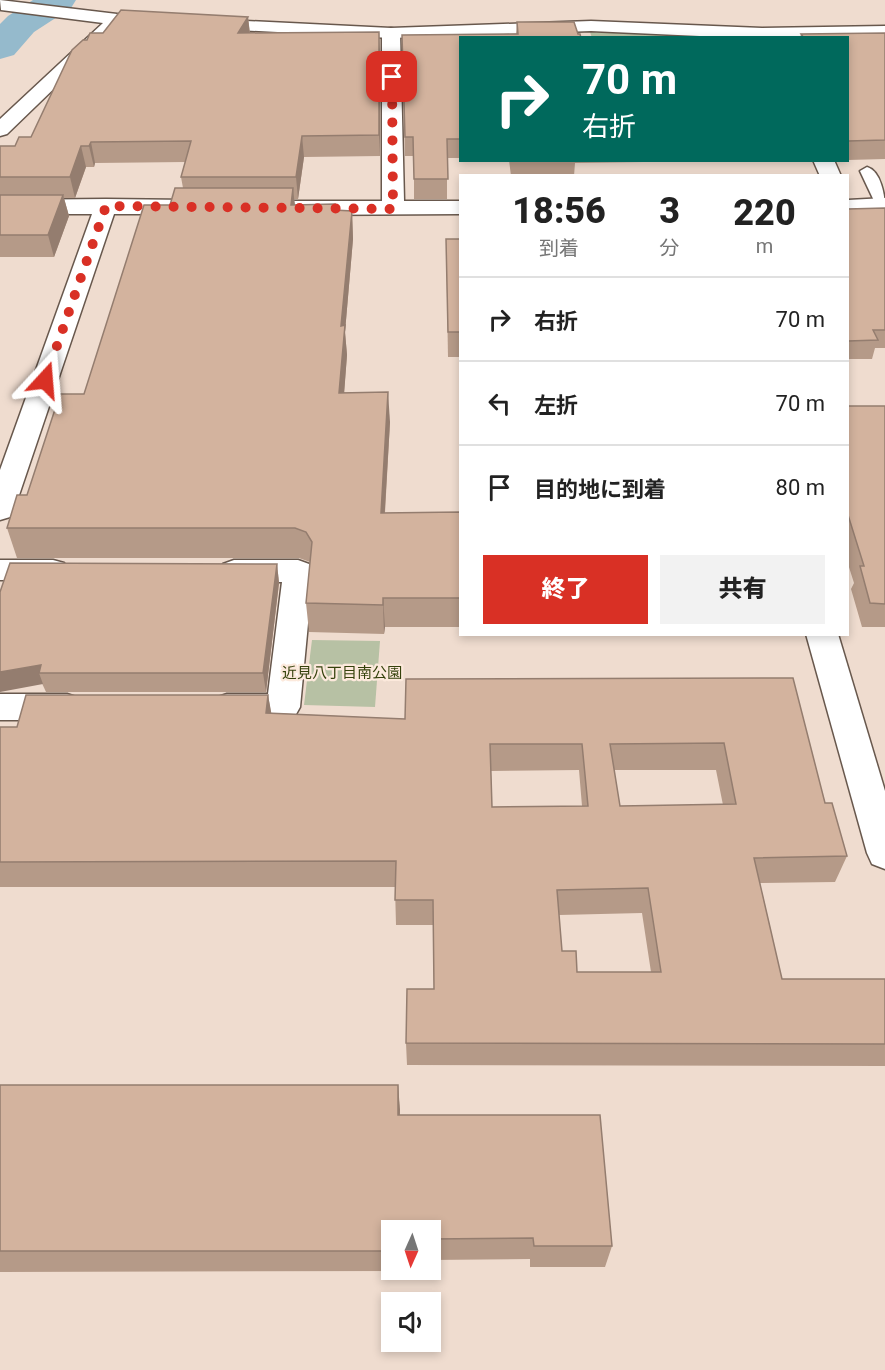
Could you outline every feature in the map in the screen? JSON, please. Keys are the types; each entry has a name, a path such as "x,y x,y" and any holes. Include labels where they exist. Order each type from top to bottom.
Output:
{"street":[{"path":"0,130 123,20 5,4"},
{"path":"188,23 391,33 591,26 763,35 885,31"},
{"path":"391,33 393,209"},
{"path":"0,510 106,206"},
{"path":"849,206 884,206"},
{"path":"0,207 214,207"},
{"path":"273,208 459,208"},
{"path":"0,570 84,571"},
{"path":"200,707 283,707 298,571 203,571"},
{"path":"823,636 885,853"},
{"path":"0,707 94,707"}],"lane":[{"path":"867,171 884,206"}],"green space":[{"path":"590,32 689,36 591,36"},
{"name":"近見八丁目南公園","path":"312,640 380,641 375,707 304,705"}],"building":[{"path":"121,10 248,17 238,33 379,32 379,135 302,136 296,177 181,177 191,141 91,142 89,146 81,146 70,177 0,177 0,146 15,146 19,137 31,137 72,50 83,40 87,40 90,33 103,33"},
{"path":"517,22 574,22 580,36 459,36 459,139 447,139 448,179 414,179 413,137 405,137 402,35 518,34"},
{"path":"885,33 885,140 849,141 849,36 802,36 801,34"},
{"path":"175,188 293,188 291,205 335,204 334,210 352,211 341,326 345,325 339,393 388,392 381,513 459,512 459,598 383,598 383,605 306,603 312,542 306,532 295,528 7,528 17,495 27,495 60,394 84,394 144,205 170,205"},
{"path":"0,195 63,195 48,235 0,235"},
{"path":"885,208 885,330 873,330 878,340 849,341 849,209"},
{"path":"446,239 459,239 459,332 448,332"},
{"path":"849,406 885,406 885,604 870,603 860,566 864,566 849,518"},
{"path":"10,563 277,564 263,673 39,673 41,665 0,672 0,592"},
{"path":"793,678 825,803 832,803 847,856 754,858 782,979 885,979 885,1044 406,1043 407,989 434,989 433,900 395,900 396,861 0,862 0,727 17,727 26,695 268,695 266,713 405,719 406,679","holes":["724,743 736,804 620,806 610,744","490,744 582,744 588,806 492,807","648,888 661,972 577,972 576,951 562,951 557,890"]},
{"path":"0,1085 398,1085 398,1115 600,1115 612,1246 534,1246 533,1238 441,1239 441,1220 381,1220 381,1251 0,1251"}],"waterway":[{"path":"0,47 21,24 58,0"}],"route":[{"path":"45,380 106,206 393,209 392,77"}]}
